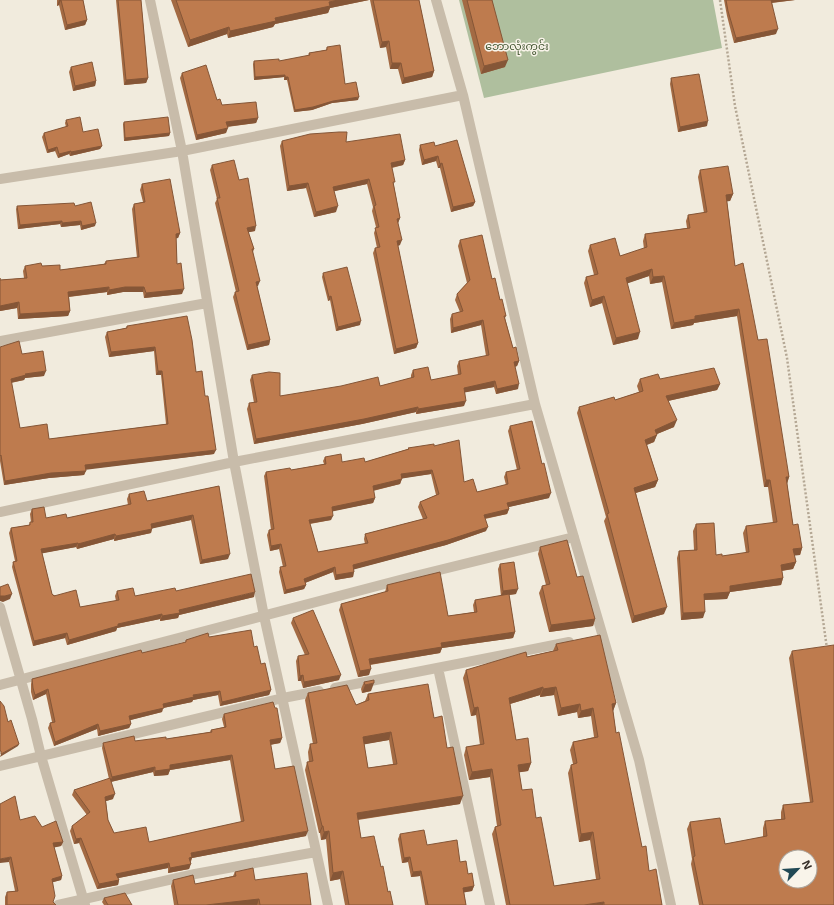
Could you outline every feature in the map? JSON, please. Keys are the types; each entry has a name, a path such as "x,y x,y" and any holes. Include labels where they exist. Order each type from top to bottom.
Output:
{"street":[{"path":"150,0 182,151 234,462 264,616 328,905"},
{"path":"436,0 464,95 535,404 574,537 599,636 639,760 671,905"},
{"path":"0,179 182,151 464,95"},
{"path":"0,341 207,302"},
{"path":"0,512 234,462 535,404"},
{"path":"0,685 415,576 574,537"},
{"path":"0,607 41,756 84,902"},
{"path":"0,766 282,698 579,640"},
{"path":"438,668 490,905"},
{"path":"58,905 84,902 195,874 316,852"}],"path":[{"path":"720,0 735,106 787,358 828,657"}],"green space":[{"name":"ဘောလုံးကွင်း","path":"459,0 713,0 722,48 484,98"}],"building":[{"path":"61,0 83,0 87,20 67,25"},
{"path":"118,0 141,0 148,78 126,80"},
{"path":"176,0 338,0 329,2 330,6 275,18 276,21 230,31 229,27 190,40"},
{"path":"373,0 419,0 434,71 404,78 401,63 392,63 389,41 382,42"},
{"path":"467,0 492,0 508,60 484,66"},
{"path":"726,0 771,0 778,29 736,38"},
{"path":"340,45 345,84 356,82 359,97 333,101 313,107 295,110 288,77 285,77 285,75 255,77 254,61 279,59 279,61 310,55 309,53 327,50 327,47"},
{"path":"92,62 96,81 75,86 71,67"},
{"path":"206,65 217,100 220,99 222,105 256,102 258,118 226,122 228,128 197,135 182,73"},
{"path":"699,74 708,121 680,127 671,78"},
{"path":"80,117 83,132 98,129 102,146 59,154 57,147 48,150 44,133 68,126 66,120"},
{"path":"168,117 170,133 125,138 124,122"},
{"path":"347,132 346,142 400,134 405,160 391,163 400,218 397,219 402,240 397,241 418,343 396,349 375,248 380,247 375,228 379,227 374,206 376,205 369,179 333,187 338,206 316,212 308,183 289,186 282,141 310,134"},
{"path":"457,140 475,202 453,207 442,163 440,164 438,156 424,160 420,145 434,142 435,146"},
{"path":"234,160 239,180 248,178 256,226 247,228 254,249 252,249 260,281 256,282 270,340 248,345 235,292 239,291 217,198 220,198 212,165"},
{"path":"728,166 733,194 726,195 735,266 743,263 758,340 767,339 789,477 786,477 793,525 798,524 802,548 793,549 796,562 781,565 783,578 730,586 730,592 704,594 705,612 683,613 679,551 697,550 696,524 714,523 716,555 722,554 722,556 749,552 746,526 777,522 770,480 766,480 739,309 695,316 695,319 674,323 664,276 653,277 652,269 626,278 640,332 616,338 604,296 592,300 586,277 598,274 590,245 615,238 620,256 647,247 645,234 690,228 688,215 707,212 700,170"},
{"path":"170,179 180,233 176,234 177,264 181,263 184,289 146,293 144,287 125,287 109,290 109,287 68,292 70,311 20,314 19,302 0,306 0,280 27,278 25,266 41,263 42,266 60,265 60,270 106,264 106,261 139,257 134,204 145,202 142,184"},
{"path":"91,202 96,223 82,226 81,221 62,223 62,221 20,225 17,206 74,203 75,206"},
{"path":"482,235 492,279 495,278 500,300 502,299 506,316 504,316 513,348 516,347 519,361 514,362 519,384 497,389 495,381 464,388 466,401 418,409 418,407 364,419 256,439 249,403 257,402 252,375 269,372 280,373 280,396 341,386 378,377 380,386 414,377 413,370 428,367 431,380 461,374 459,361 489,355 483,320 453,328 452,314 463,311 457,294 470,280 460,240"},
{"path":"347,267 361,321 338,327 331,296 329,297 323,273"},
{"path":"187,316 196,372 202,371 205,396 208,396 216,450 85,465 86,471 51,473 5,481 1,455 0,456 0,347 19,341 22,354 43,351 46,371 25,374 26,375 11,379 20,428 47,424 49,439 168,424 162,371 158,371 155,347 111,352 107,332 127,328 127,326"},
{"path":"714,368 720,384 666,396 677,420 655,430 657,435 645,440 658,480 634,488 667,607 634,616 607,514 609,513 579,407 614,397 615,400 643,391 640,379 658,374 660,379"},
{"path":"532,421 542,464 544,463 551,493 507,503 509,509 484,515 488,527 448,540 353,565 354,572 336,575 335,567 304,579 306,585 286,590 280,567 286,566 281,544 271,546 269,530 274,529 266,472 290,468 291,470 326,464 325,457 341,454 342,462 364,458 365,462 409,449 408,448 434,444 434,446 459,440 464,482 473,479 477,492 508,484 506,472 520,469 510,426","holes":["432,470 439,494 420,502 427,518 365,534 368,543 318,552 309,520 333,516 332,507 375,498 373,486 402,479 401,474"]},
{"path":"219,486 230,554 202,560 193,515 151,524 152,529 116,536 115,534 78,544 41,549 52,594 54,596 76,590 80,607 119,600 117,591 133,588 135,596 175,588 176,591 251,574 255,592 179,610 180,613 162,616 162,614 118,624 118,626 69,640 67,633 34,641 13,562 17,561 11,528 30,525 30,522 33,522 32,509 44,507 46,518 66,514 67,518 131,504 129,494 144,491 147,501"},
{"path":"567,540 577,577 583,576 595,619 551,625 542,586 550,584 540,547"},
{"path":"514,562 518,589 503,591 500,564"},
{"path":"440,572 448,616 477,612 475,600 509,594 515,632 441,643 442,647 369,659 371,669 360,671 341,604 388,591 387,585"},
{"path":"8,584 12,594 0,596 0,587"},
{"path":"313,610 341,675 304,682 303,675 300,676 298,656 309,654 293,618"},
{"path":"251,630 254,647 257,646 261,664 265,663 271,690 222,702 220,691 193,695 194,697 163,704 164,708 129,716 131,724 100,731 98,724 55,742 50,723 55,722 48,689 35,695 32,679 141,650 142,653 186,642 186,640 208,633 209,637"},
{"path":"600,635 616,703 612,704 616,733 619,732 642,847 646,846 649,871 656,869 662,905 604,905 604,902 584,905 510,905 495,827 501,825 492,769 472,772 466,747 484,744 478,707 474,708 466,670 526,652 527,657 558,650 556,644","holes":["543,687 543,689 556,687 561,708 580,704 581,711 593,708 598,737 573,742 577,763 571,765 581,834 593,832 600,879 554,886 541,817 536,818 532,789 522,790 518,765 531,763 528,738 516,740 509,698"]},
{"path":"834,645 834,905 703,905 693,857 695,856 690,822 720,818 725,844 767,836 765,821 785,819 783,805 813,802 792,651"},
{"path":"374,680 374,683 365,685 364,682"},
{"path":"428,684 434,718 442,716 447,748 453,747 463,796 357,813 361,838 374,836 381,867 383,866 388,892 390,891 393,905 349,905 343,871 333,873 329,831 324,832 322,826 307,762 313,761 310,744 317,743 308,693 347,685 356,705 369,700 368,694","holes":["391,732 397,764 368,768 363,737"]},
{"path":"0,701 4,706 8,722 11,720 19,744 1,754 0,751"},
{"path":"273,702 275,708 277,708 282,738 270,740 275,769 294,766 308,831 191,853 192,857 189,858 191,864 170,868 169,863 116,874 119,880 99,884 81,838 76,839 72,826 90,812 74,790 110,778 115,794 105,797 108,820 114,833 146,827 149,842 244,821 232,755 170,765 170,769 155,771 155,767 112,777 103,743 134,736 135,741 166,737 166,739 212,732 211,730 226,727 224,714"},
{"path":"15,796 20,820 35,816 42,827 56,821 63,842 53,843 62,876 52,879 55,896 53,902 56,905 7,905 7,892 18,891 11,857 0,859 0,804"},
{"path":"424,830 427,845 457,840 460,862 466,861 468,874 472,873 474,886 463,888 466,905 428,905 421,871 413,872 410,857 404,858 400,834"},
{"path":"253,868 255,880 307,873 311,905 260,905 259,899 206,905 178,905 173,880 193,875 195,884 236,876 235,872"},
{"path":"125,893 132,905 108,905 104,898"}]}
